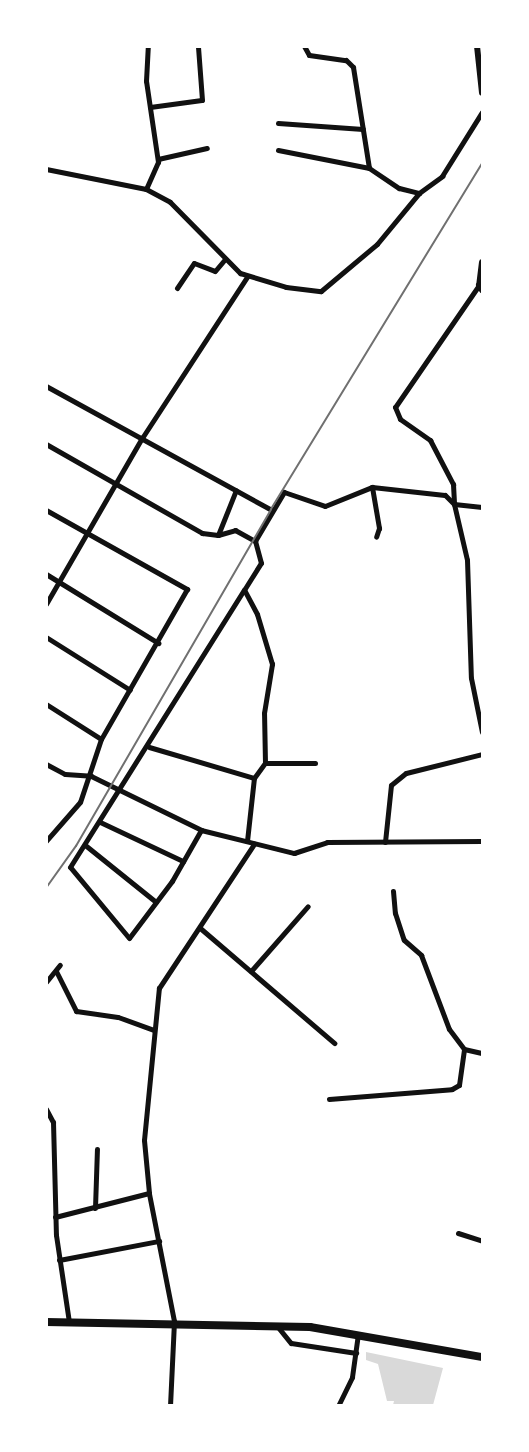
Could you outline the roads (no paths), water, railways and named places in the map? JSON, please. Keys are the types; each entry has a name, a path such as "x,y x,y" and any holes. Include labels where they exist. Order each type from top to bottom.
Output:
{"main road":[{"path":"46,1322 276,1324 358,1334 482,1357"}],"street":[{"path":"146,189 158,159 145,66 148,46"},
{"path":"304,46 309,55 346,60 353,67 369,168"},
{"path":"477,46 483,93"},
{"path":"150,107 202,100 198,48"},
{"path":"46,169 146,189 170,202 225,259 247,277 321,291 377,244 419,193 442,176 483,112"},
{"path":"278,123 363,129"},
{"path":"158,159 207,148"},
{"path":"278,150 369,168 399,188 419,193"},
{"path":"177,288 194,263 215,271 225,259"},
{"path":"483,262 481,288 395,407 396,416 430,440 446,464 453,484 454,504 467,560 471,678 483,732"},
{"path":"46,604 118,484 142,438 247,277"},
{"path":"46,386 273,510"},
{"path":"46,444 202,533 218,535 235,530 255,541"},
{"path":"372,487 379,528 376,537"},
{"path":"201,830 156,902 129,938 70,867 149,747 261,563 255,541 273,510 289,490 325,506 372,487 445,495 454,504 483,507"},
{"path":"218,535 236,490"},
{"path":"46,510 184,583 188,589 101,739 91,776 80,802 46,841"},
{"path":"46,574 158,643"},
{"path":"244,590 257,614 272,664 264,713 265,763 255,778 247,842"},
{"path":"46,637 130,690"},
{"path":"46,704 101,739"},
{"path":"149,747 255,778"},
{"path":"385,842 392,785 406,773 483,754"},
{"path":"265,763 315,763"},
{"path":"46,764 65,774 91,776 201,830 294,853 327,842 483,841"},
{"path":"100,822 183,861"},
{"path":"170,1406 174,1322 149,1193 144,1140 153,1030 159,988 254,844"},
{"path":"85,845 156,902"},
{"path":"393,891 395,913 404,940 421,955 449,1029 464,1049 483,1053"},
{"path":"251,972 308,906"},
{"path":"200,928 334,1043"},
{"path":"46,982 60,965"},
{"path":"56,971 76,1011 117,1017 153,1030"},
{"path":"329,1099 456,1087 464,1049"},
{"path":"46,1109 53,1122 55,1217 69,1322"},
{"path":"95,1208 97,1149"},
{"path":"46,1163 54,1161"},
{"path":"55,1217 149,1193"},
{"path":"458,1233 483,1241"},
{"path":"59,1260 159,1241"},
{"path":"276,1324 291,1343 356,1353"},
{"path":"338,1406 352,1377 358,1334"}],"railway":[{"path":"46,888 76,846 271,509 482,164"}]}
